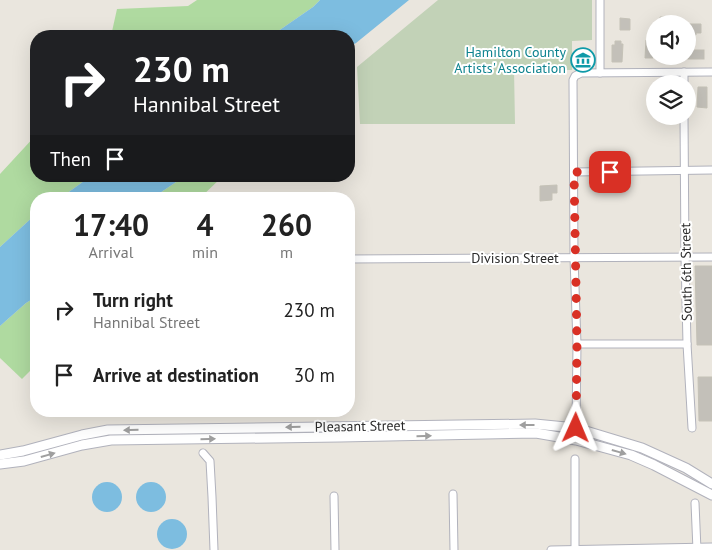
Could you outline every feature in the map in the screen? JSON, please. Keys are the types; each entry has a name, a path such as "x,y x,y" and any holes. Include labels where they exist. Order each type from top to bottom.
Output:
{"street":[{"path":"600,0 600,73"},
{"path":"576,428 577,344 572,84 575,76 600,73 712,72"},
{"name":"South 6th Street","path":"684,125 687,344 692,428"},
{"path":"574,172 712,170"},
{"name":"Division Street","path":"355,259 712,257"},
{"path":"577,344 687,344"},
{"name":"Pleasant Street","path":"0,455 108,430 535,424 576,428 642,448 686,468 712,484"},
{"name":"Pleasant Street","path":"0,464 24,462 82,445 112,440 536,433 576,440 631,455 712,495"},
{"path":"202,453 210,461 214,550"},
{"path":"575,458 575,550"},
{"path":"453,494 454,550"},
{"path":"334,496 335,550"},
{"path":"695,503 697,549"},
{"path":"552,550 697,549 712,547"}],"green space":[{"path":"197,0 320,0 280,30 112,30 117,9 188,6"},
{"path":"438,0 592,0 592,40 572,41 572,70 514,69 515,124 360,124 357,67"},
{"path":"30,142 30,182 83,182 69,192 30,192 30,220 0,247 0,174"},
{"path":"176,182 217,182 206,192 161,192"},
{"path":"30,301 30,371 22,379 0,358 0,326"}],"water":[{"path":"320,0 409,0 355,44 355,30 280,30"},
{"path":"83,182 176,182 161,192 69,192"},
{"path":"30,220 30,301 0,326 0,247"},
{"path":"107,482 118,486 122,497 118,508 107,512 96,508 92,497 96,486"},
{"path":"151,482 162,486 166,497 162,508 151,512 140,508 136,497 140,486"},
{"path":"172,519 183,523 187,534 183,545 172,549 161,545 157,534 161,523"}],"building":[{"path":"620,18 630,19 630,30 620,30"},
{"path":"696,24 701,24 701,33 696,33"},
{"path":"615,41 621,41 621,44 623,44 622,62 612,62 612,45 615,45"},
{"path":"696,50 704,50 704,59 696,59"},
{"name":"Hamilton County Artists' Association","path":"590,51 590,63 575,64 575,52"},
{"path":"698,87 707,87 707,108 697,107"},
{"path":"557,185 557,193 552,193 552,200 540,201 540,186"},
{"path":"695,266 712,266 712,345 697,345"},
{"path":"698,377 712,377 712,421 699,421"}],"place":[{"name":"Hamilton County Artists' Association","path":"583,60"}],"route":[{"path":"576,428 577,344 574,172 610,172"}]}
